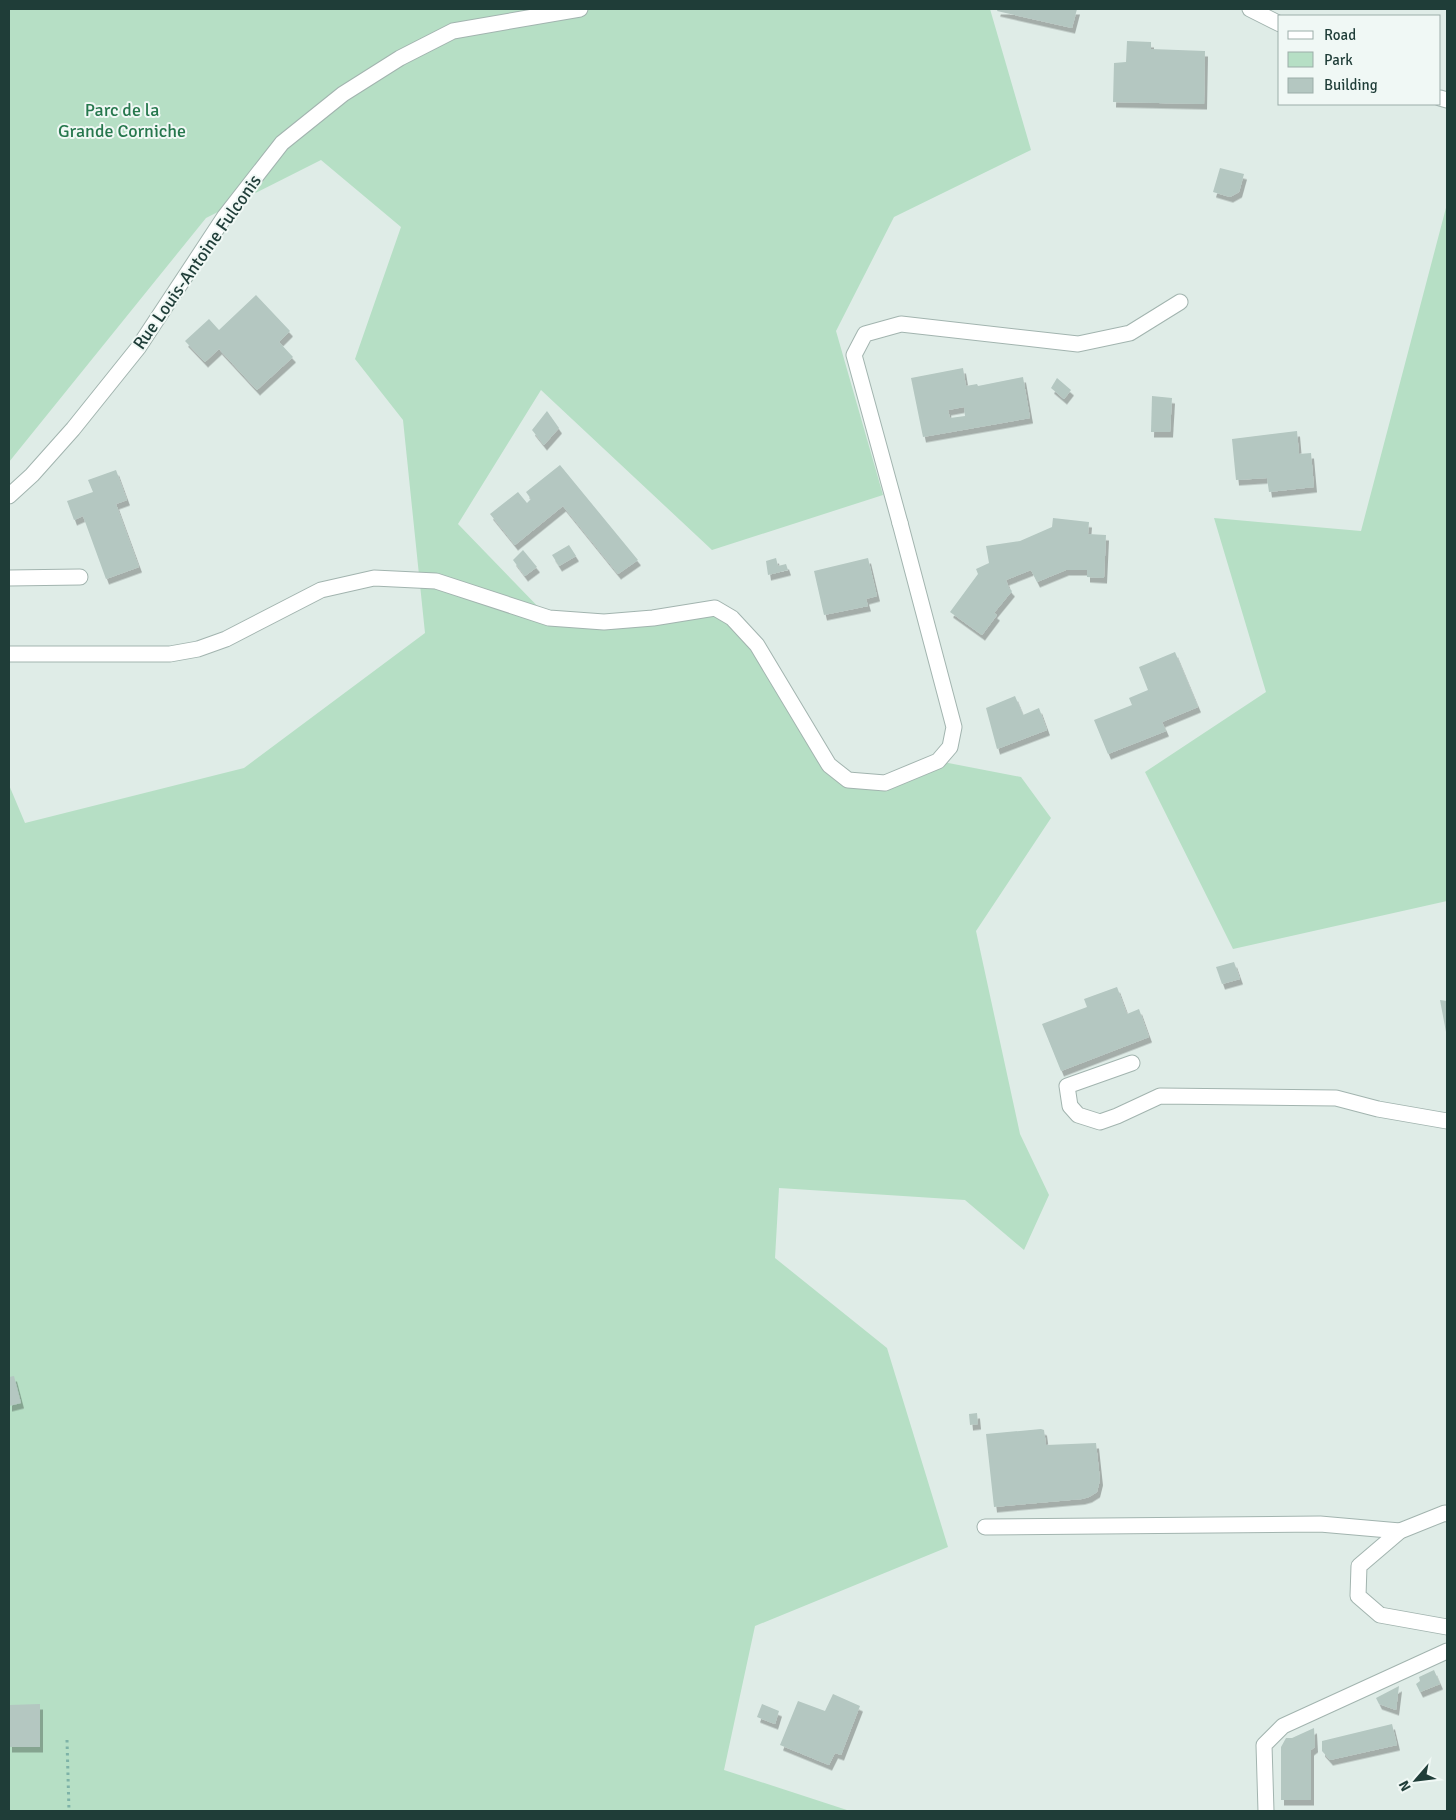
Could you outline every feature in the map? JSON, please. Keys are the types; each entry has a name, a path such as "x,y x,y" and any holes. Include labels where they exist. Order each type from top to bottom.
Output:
{"street":[{"name":"Rue Louis-Antoine Fulconis","path":"9,496 32,475 73,429 138,348 225,216 282,143 342,94 400,58 453,31 580,9"},
{"path":"1250,9 1278,23"},
{"path":"9,654 170,654 198,649 226,639 321,590 374,578 436,581 549,618 604,622 654,618 715,608 732,618 757,645 829,765 848,780 885,783 938,761 950,747 954,727 854,355 865,334 901,324 1078,344 1130,333 1180,302"},
{"path":"9,578 80,577"},
{"path":"1132,1063 1067,1086 1070,1106 1078,1115 1100,1122 1160,1096 1336,1098 1378,1109 1447,1121"},
{"path":"1447,1514 1445,1513 1400,1531 1359,1566 1358,1596 1380,1615 1447,1627"},
{"path":"985,1527 1320,1524 1400,1531"},
{"path":"1266,1811 1264,1745 1283,1726 1447,1651"}],"path":[{"path":"67,1740 69,1811"}],"green space":[{"name":"Parc de la Grande Corniche","path":"9,9 990,9 1031,150 894,217 836,331 883,495 712,550 541,390 458,524 549,618 715,608 732,618 848,780 885,783 938,761 1021,777 1051,818 976,931 1020,1134 1049,1195 1024,1250 965,1200 779,1188 775,1258 887,1348 948,1547 755,1626 724,1770 850,1811 9,1811 9,785 25,823 244,768 425,633 403,420 355,359 401,227 321,160 206,218 9,462"},
{"path":"1447,204 1447,901 1233,949 1145,772 1266,692 1214,518 1361,531"}],"building":[{"path":"998,9 1077,9 1072,28 997,11"},
{"path":"1127,41 1151,42 1151,49 1205,51 1204,104 1113,102 1114,63 1126,62"},
{"path":"1220,168 1244,174 1239,192 1230,197 1213,192"},
{"path":"256,295 290,331 279,342 293,357 257,390 219,349 205,362 185,341 209,319 219,330"},
{"path":"963,368 966,386 977,384 978,386 1023,377 1030,418 923,437 911,378","holes":["964,407 965,416 950,418 948,410"]},
{"path":"1057,378 1071,390 1064,399 1051,388"},
{"path":"1152,396 1172,398 1170,432 1151,432"},
{"path":"547,411 559,428 544,445 532,430"},
{"path":"1297,431 1299,454 1311,453 1314,487 1269,492 1267,478 1236,480 1232,439"},
{"path":"560,465 638,560 618,574 563,506 515,545 490,514 518,492 527,503 531,499 526,492"},
{"path":"116,470 127,500 116,504 139,567 106,579 83,516 74,520 67,501 93,492 88,480"},
{"path":"1053,518 1089,522 1088,534 1106,535 1104,578 1087,577 1087,570 1066,570 1037,582 1031,570 1006,580 1012,591 994,613 997,615 982,635 950,612 978,574 976,569 989,563 986,546 1020,541 1052,527"},
{"path":"569,545 576,556 559,566 552,555"},
{"path":"523,550 537,567 525,576 513,560"},
{"path":"776,558 778,566 786,564 788,570 768,575 766,561"},
{"path":"868,558 877,596 866,599 868,606 824,615 814,571"},
{"path":"1175,652 1198,707 1162,722 1166,731 1108,754 1094,720 1132,705 1129,698 1148,690 1139,667"},
{"path":"1015,696 1023,715 1039,708 1047,730 997,749 986,708"},
{"path":"1234,962 1240,979 1222,984 1216,967"},
{"path":"1117,987 1127,1014 1139,1009 1149,1037 1061,1071 1042,1024 1087,1007 1084,999"},
{"path":"1440,1000 1447,1001 1447,1032 1446,1032"},
{"path":"14,1376 21,1403 9,1406 9,1377"},
{"path":"977,1413 978,1424 970,1425 969,1414"},
{"path":"1044,1430 1046,1445 1096,1443 1100,1480 1097,1492 1082,1499 994,1507 986,1434"},
{"path":"1434,1670 1440,1684 1420,1692 1416,1684 1420,1681 1419,1677"},
{"path":"1399,1686 1396,1710 1379,1704 1376,1698"},
{"path":"833,1694 860,1706 841,1755 835,1753 829,1765 780,1745 798,1701 825,1711"},
{"path":"40,1704 40,1747 9,1747 9,1705"},
{"path":"762,1704 779,1711 775,1724 757,1717"},
{"path":"1392,1724 1397,1745 1330,1760 1322,1751 1322,1741"},
{"path":"1314,1728 1315,1747 1311,1750 1311,1800 1281,1800 1281,1747 1286,1738 1292,1738"}]}
